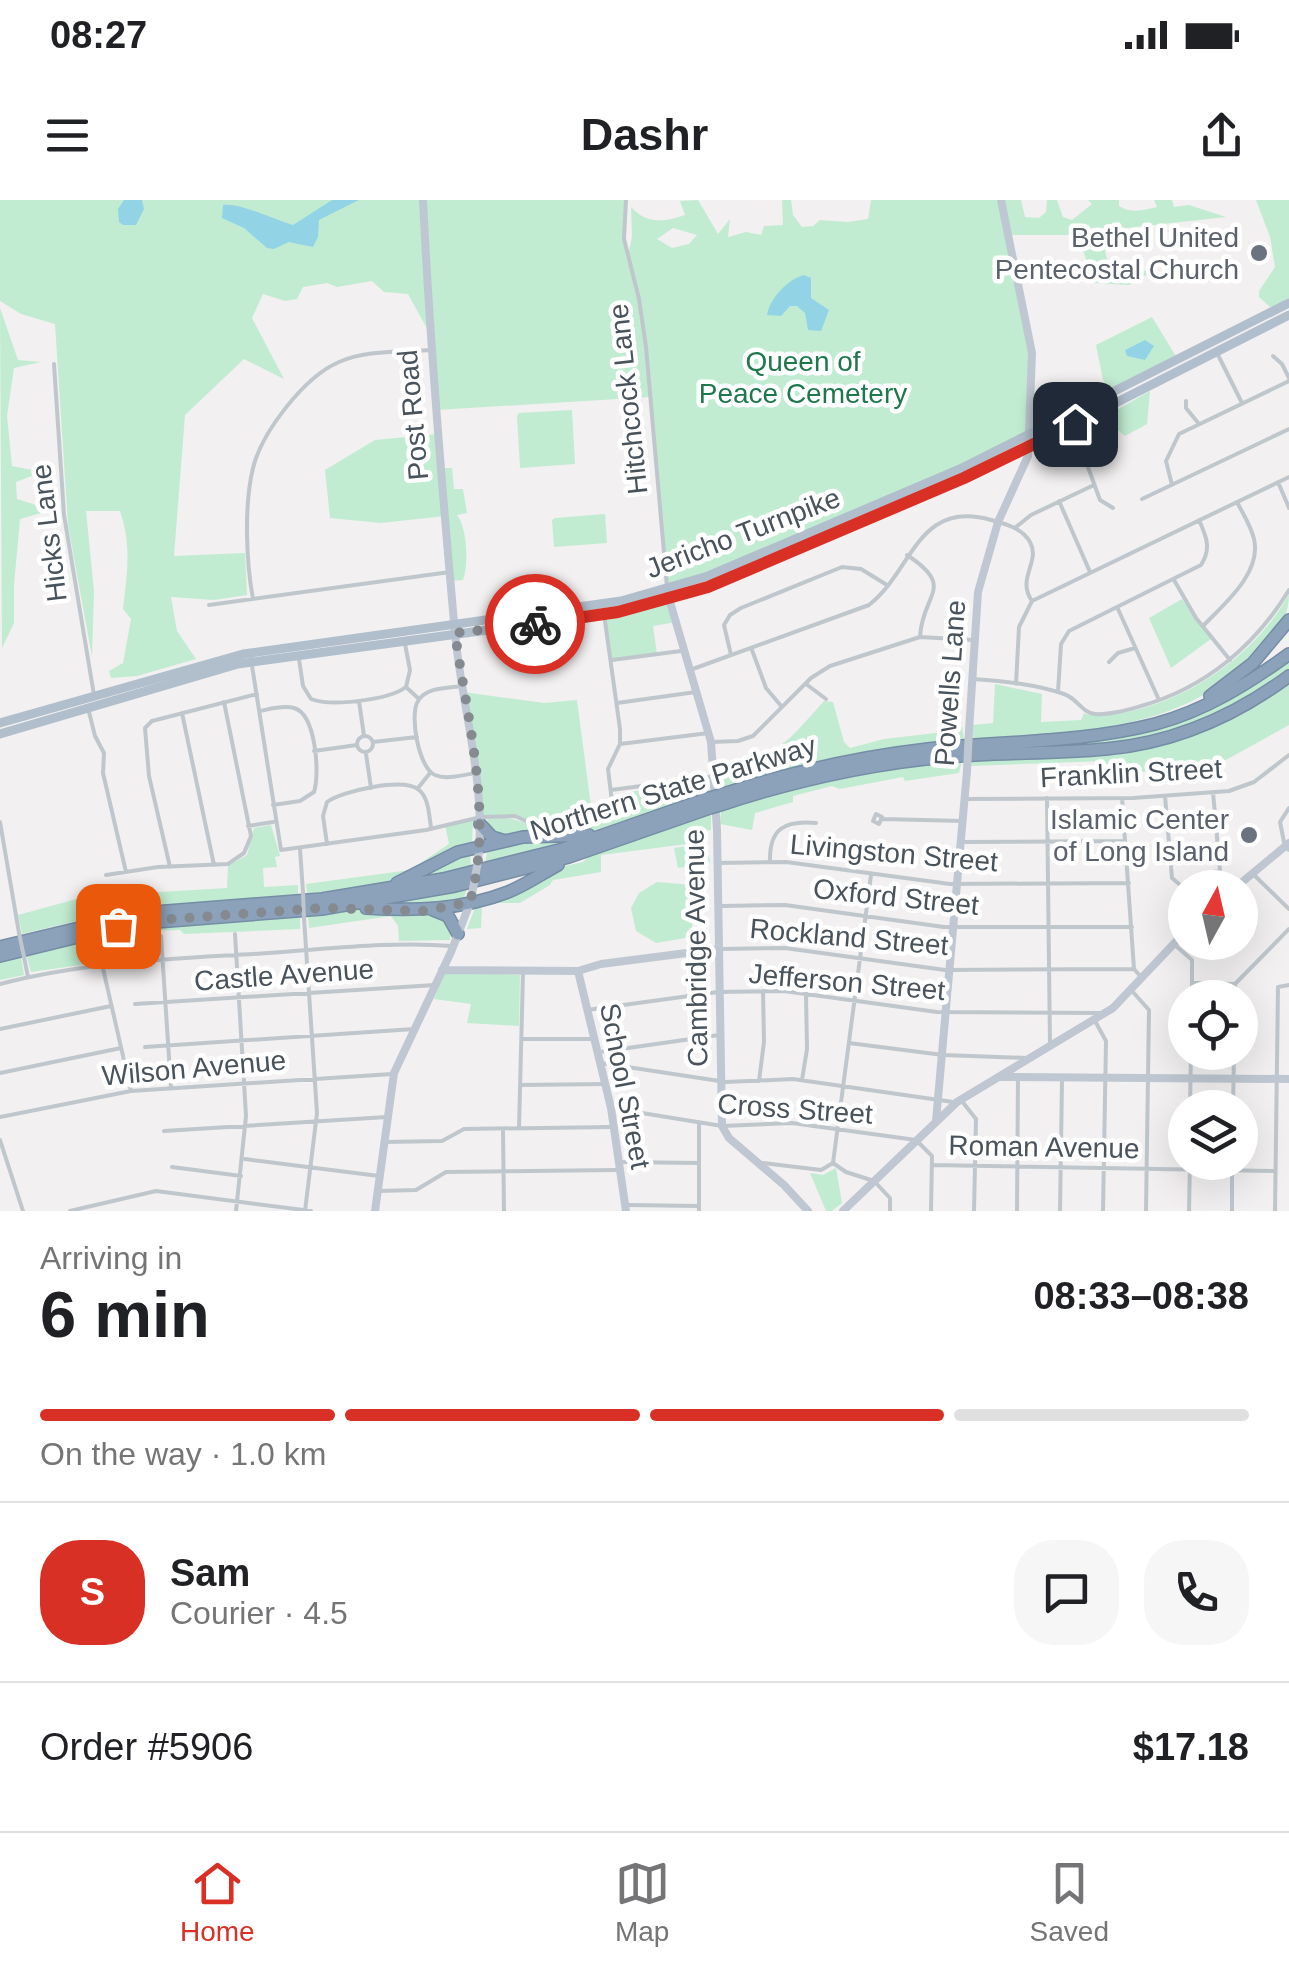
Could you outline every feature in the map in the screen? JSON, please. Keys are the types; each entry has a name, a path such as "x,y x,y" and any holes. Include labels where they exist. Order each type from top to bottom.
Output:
{"highway":[{"path":"1127,730 1184,709 1226,685 1262,654 1289,620"},
{"name":"Northern State Parkway","path":"0,956 144,922 322,908 456,886 596,848 795,773 889,754 1154,724 1210,703 1289,654"},
{"name":"Northern State Parkway","path":"0,946 142,912 349,896 470,874 715,802 891,764 973,754 1108,749 1176,736 1235,714 1289,678"},
{"path":"480,820 492,837 505,841"},
{"path":"349,896 404,880 447,856 479,854 505,841 584,836 627,828"},
{"path":"322,908 434,910 511,891 596,848"},
{"path":"434,910 448,916 456,940"}],"main road":[{"name":"Jericho Turnpike","path":"568,615 604,614 668,595 1027,442 1289,303"},
{"name":"Jericho Turnpike","path":"0,724 94,695 251,657 568,615 708,587 1004,459 1046,426 1289,314"},
{"name":"Jericho Turnpike","path":"0,734 251,657 298,656 455,630"}],"street":[{"name":"Post Road","path":"375,1211 394,1074 456,940 471,898 479,854 480,820 455,630 430,350 422,200"},
{"name":"Hitchcock Lane","path":"626,200 624,239 646,347 668,595"},
{"name":"Powells Lane","path":"936,1121 959,884 978,592 998,522 1028,456 1032,353 1000,200"},
{"path":"1214,346 1242,402"},
{"path":"253,599 247,561 252,470 292,397 324,369 346,359 430,350"},
{"path":"1172,485 1166,461 1174,441 1199,424 1289,380 1282,364 1273,356"},
{"name":"Hicks Lane","path":"54,364 64,515 94,695"},
{"path":"1186,401 1186,408 1199,424"},
{"path":"1030,420 1046,426"},
{"path":"1142,499 1289,429"},
{"path":"1095,452 1085,459 1103,504 1113,508"},
{"path":"1004,459 1016,466 1019,475"},
{"path":"1016,684 1019,626 1032,600 1289,476"},
{"path":"1278,482 1289,508"},
{"path":"1016,528 1022,520 1094,485"},
{"path":"1059,500 1090,572"},
{"path":"1203,626 1234,592 1254,560 1254,539 1237,502"},
{"path":"690,670 865,608 887,585 912,548 935,527 960,515 973,514 1016,528 1030,542 1025,585 1032,600"},
{"path":"1058,692 1065,636 1074,627 1197,568 1206,558 1208,542 1199,520"},
{"path":"904,543 912,548"},
{"path":"907,555 926,567 934,582 933,594 920,621 920,637"},
{"path":"731,655 724,624 741,608 842,567 861,569 887,585"},
{"path":"209,606 450,572"},
{"path":"1174,580 1230,660"},
{"path":"972,679 1058,692 1096,714 1132,709 1197,683 1230,660 1264,626 1289,590"},
{"name":"Cambridge Avenue","path":"668,595 710,738 722,1126"},
{"path":"1117,607 1159,700"},
{"path":"251,657 280,848 300,849 515,816 539,826 613,810 609,762 620,744 604,614"},
{"path":"620,744 748,738 806,683 830,666 920,637 975,640"},
{"path":"298,656 303,686 311,699 327,704 393,695 406,686 410,670 404,640"},
{"path":"752,648 766,688 782,707"},
{"path":"1109,662 1135,648"},
{"path":"612,660 684,650"},
{"path":"806,683 826,699"},
{"path":"406,686 419,699"},
{"path":"419,699 436,690 462,686"},
{"path":"617,703 696,692"},
{"path":"170,867 149,776 144,732 152,721 257,694"},
{"path":"419,699 415,718 420,758 430,773 446,777 474,773"},
{"path":"314,751 357,744 364,736 359,700"},
{"path":"106,875 214,865 232,862 244,853 250,843 248,826 224,702"},
{"path":"88,707 104,753 103,774 126,872"},
{"path":"260,711 287,707 302,712 311,728 318,777 314,792 300,801 273,805"},
{"path":"182,713 214,865"},
{"path":"364,736 374,742 418,737"},
{"path":"366,752 374,742"},
{"path":"357,744 366,752 372,788"},
{"name":"Franklin Street","path":"965,799 1122,798 1213,792 1254,782 1289,754"},
{"path":"418,788 430,773"},
{"path":"611,790 713,776"},
{"path":"327,845 323,816 327,802 341,793 400,784 418,788 426,800 431,828"},
{"path":"1213,792 1220,870"},
{"path":"1165,796 1171,870"},
{"path":"1047,798 1050,1046"},
{"path":"1122,798 1134,970 1142,978"},
{"path":"1257,870 1288,846 1280,822 1289,808"},
{"path":"882,819 963,821"},
{"path":"0,822 28,976"},
{"path":"248,826 276,822"},
{"path":"770,862 770,841 779,829 816,823"},
{"path":"962,842 1126,840"},
{"path":"70,1211 156,1191 307,1211 316,1121 300,849"},
{"name":"Livingston Street","path":"716,863 770,862 959,884 1128,884"},
{"path":"834,1162 871,874"},
{"path":"1258,880 1289,910"},
{"name":"Oxford Street","path":"717,906 785,905 954,927 1132,926"},
{"path":"1239,980 1289,929"},
{"path":"235,934 246,1126 236,1211"},
{"path":"161,936 171,1088"},
{"path":"0,984 102,964 456,940"},
{"name":"Rockland Street","path":"442,970 578,971 601,964 718,949 784,948 951,970 1134,970"},
{"path":"843,1211 959,1101 1095,1021 1132,991 1168,950"},
{"path":"102,964 131,1090"},
{"path":"519,1128 524,971"},
{"name":"School Street","path":"578,971 612,1108 626,1208"},
{"path":"1274,1211 1278,987 1289,984"},
{"name":"Castle Avenue","path":"135,1004 435,985"},
{"path":"1132,991 1149,1010 1146,1211"},
{"name":"Jefferson Street","path":"588,1010 718,992 763,992 947,1012 1103,1014"},
{"path":"758,1081 764,1042 763,992"},
{"path":"802,1080 807,1049 806,994"},
{"path":"0,1030 111,1006"},
{"path":"1095,1021 1106,1041 1103,1211"},
{"path":"145,1046 414,1030"},
{"path":"598,1052 719,1035"},
{"path":"522,1038 594,1038"},
{"path":"848,1043 943,1056 1027,1058"},
{"path":"0,1073 121,1048"},
{"path":"601,1063 721,1081 802,1080 959,1101 976,1119 974,1211"},
{"path":"1191,1070 1191,1090"},
{"path":"1234,1070 1234,1090"},
{"name":"Wilson Avenue","path":"0,1117 131,1090 394,1074"},
{"path":"1001,1076 1289,1079"},
{"path":"1018,1076 1018,1211"},
{"path":"1060,1211 1062,1078"},
{"path":"520,1086 606,1084"},
{"name":"Cross Street","path":"612,1108 722,1126 776,1122 916,1140"},
{"path":"164,1131 387,1116"},
{"path":"626,1208 699,1208 700,1122"},
{"path":"722,1126 729,1138 808,1211"},
{"path":"384,1142 442,1141 464,1129 614,1127"},
{"path":"503,1128 504,1211"},
{"path":"0,1140 23,1211"},
{"path":"916,1140 932,1156 932,1211"},
{"path":"243,1159 379,1176"},
{"path":"758,1162 822,1170 834,1162"},
{"path":"834,1162 846,1172 874,1180 890,1198 890,1211"},
{"path":"377,1191 416,1190 446,1172 699,1163"},
{"name":"Roman Avenue","path":"932,1165 1168,1167"},
{"path":"172,1167 241,1176"},
{"name":"Roman Avenue","path":"1258,1171 1275,1171"},
{"path":"1189,1211 1190,1180"},
{"path":"1232,1180 1232,1211"}],"green space":[{"name":"Queen of Peace Cemetery","path":"0,200 626,200 624,239 628,256 631,207 644,217 663,220 685,215 680,201 698,200 718,234 730,219 728,237 746,232 761,235 764,226 783,225 782,200 791,200 793,215 802,227 813,226 820,220 868,219 871,200 1021,200 1025,217 1039,218 1046,212 1047,200 1057,200 1063,217 1072,220 1092,204 1088,200 1119,200 1119,206 1138,211 1157,207 1154,200 1172,200 1174,207 1189,205 1226,217 1127,228 1105,251 1108,263 1151,272 1129,285 1095,283 1077,235 1009,235 1030,342 1030,420 1044,426 1027,437 667,590 650,397 436,410 429,332 408,294 384,292 372,281 303,287 297,299 285,301 263,294 252,318 284,379 244,359 185,415 174,556 245,553 247,595 214,600 171,597 177,631 196,659 137,676 111,678 109,671 123,663 131,619 123,609 127,571 124,524 120,511 86,511 94,591 92,657 68,525 55,324 21,314 0,301","holes":["673,228 697,235 689,244 672,248 657,239"]},
{"path":"1256,200 1289,200 1289,303 1270,307 1259,297 1275,267 1270,237"},
{"path":"0,308 18,360 41,362 14,368 7,416 12,466 42,472 16,482 17,499 52,510 20,519 14,623 2,648"},
{"path":"1152,317 1177,358 1111,392 1103,380 1096,345"},
{"path":"1150,391 1147,424 1125,436 1103,418"},
{"path":"572,410 575,464 520,468 519,413"},
{"path":"438,434 441,468 452,468 454,489 463,489 467,513 457,515 466,546 463,580 450,581 445,516 381,523 330,518 325,470 375,440"},
{"path":"605,514 607,543 554,547 555,518"},
{"path":"1289,594 1283,622 1266,645 1215,688 1188,703 1160,714 1098,728 973,739 973,725 993,723 995,684 1042,694 1041,722 1081,720 1084,713 1122,713 1172,698 1219,672 1240,655"},
{"path":"669,599 676,622 653,626 657,654 612,660 604,614"},
{"path":"1182,599 1211,639 1171,668 1149,618"},
{"path":"1289,658 1289,671 1251,695 1184,726 1119,741 1002,748 1176,720"},
{"path":"1289,683 1289,725 1206,771 1114,772 1104,761 971,766 972,759 1193,734 1244,713"},
{"path":"463,692 544,703 577,700 592,814 541,827 635,805 634,791 708,781 709,792 591,832 497,836 488,825 487,816 481,817","holes":["496,815 515,816 535,825"]},
{"path":"824,701 833,702 844,742 850,748 884,739 961,730 962,725 964,740 846,756 719,789 717,776 734,773 734,764 775,749"},
{"path":"962,760 959,773 905,781 903,777 840,789 832,786 793,796 793,802 755,813 752,830 720,824 721,811 781,794 870,773"},
{"path":"711,814 711,830 695,832 695,843 601,855 601,872 553,880 520,903 482,903 481,928 467,929 476,905 556,868 583,862 588,857"},
{"path":"473,820 472,844 387,883 307,894 306,884 410,870 449,844 445,825"},
{"path":"271,825 280,856 275,857 277,867 263,868 264,887 298,885 298,894 124,910 22,934 18,915 102,892 108,895 227,888 228,866 247,855 254,828"},
{"path":"573,840 485,864 488,846 510,841"},
{"path":"707,843 710,863 678,868 674,848"},
{"path":"470,852 471,867 411,880"},
{"path":"657,882 692,885 696,890 691,937 656,943 636,931 631,908 639,893"},
{"path":"467,888 464,899 438,907 381,905"},
{"path":"358,910 439,912 451,925 450,940 399,941 398,926 391,916 309,928 308,916"},
{"path":"300,917 300,929 184,934 180,930 146,931 119,940 123,959 31,972 26,954 141,927"},
{"path":"21,956 24,975 0,980 0,961"},
{"path":"444,972 520,975 519,1026 467,1023 471,1004 434,999"},
{"path":"836,1168 842,1203 826,1211 810,1173 823,1175"}],"water":[{"path":"124,200 142,200 144,209 136,225 119,222 118,209"},
{"path":"332,200 359,200 319,220 313,247 289,242 267,248 244,228 222,218 223,205 230,205 293,225"},
{"path":"804,275 811,278 811,298 829,310 821,331 808,330 805,313 797,306 790,306 781,316 767,315 781,290"},
{"path":"1145,340 1154,346 1145,360 1127,356 1125,350"}],"way so far":[{"path":"118,926 322,908 412,912 470,902 478,860 480,812 455,633 535,624"}],"place":[{"name":"Bethel United Pentecostal Church","path":"1259,253"},
{"name":"Islamic Center of Long Island","path":"1249,835"}],"route":[{"path":"535,624 618,612 708,587 964,478 1075,424"}]}
